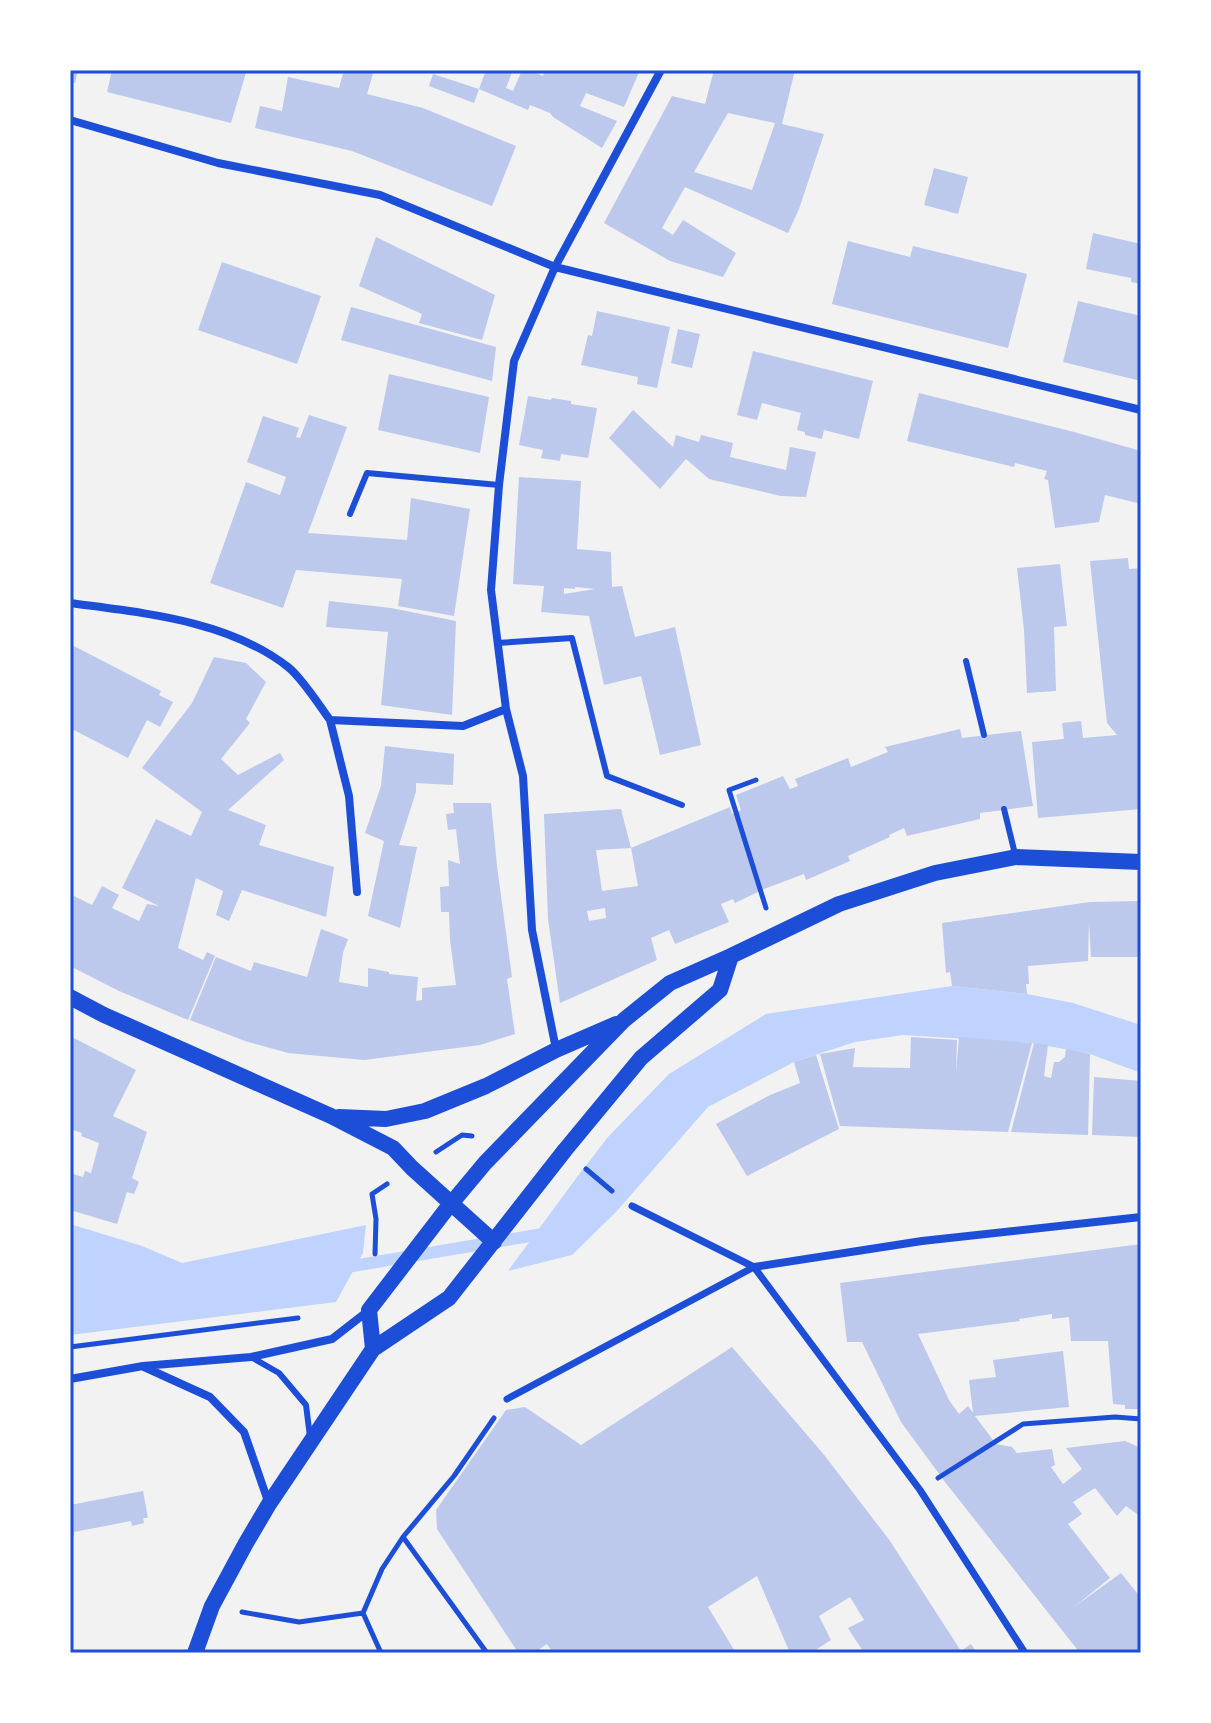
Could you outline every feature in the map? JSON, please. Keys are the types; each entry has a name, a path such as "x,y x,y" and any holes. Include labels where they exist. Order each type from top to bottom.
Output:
{"main road":[{"path":"373,1349 374,1303 485,1163 624,1020 670,983 839,904 935,873 1016,857 1141,862"},
{"path":"195,1653 212,1606 269,1504 373,1349 449,1298 641,1058 720,990 731,956"},
{"path":"70,997 331,1116 393,1148 452,1208 494,1242"},
{"path":"331,1116 386,1119 425,1111 486,1086 624,1020"}],"street":[{"path":"556,1050 532,930 523,776 506,709 491,590 499,485 514,361 555,267 661,70"},
{"path":"70,120 218,163 380,195 555,267 1141,410"},
{"path":"70,603 170,617 250,642 291,669 330,720 349,796 357,892"},
{"path":"330,720 463,726 506,709"},
{"path":"632,1206 754,1267 920,1490 1025,1653"},
{"path":"507,1399 754,1267 922,1241 1141,1217"},
{"path":"70,1379 143,1366 251,1357 332,1339 374,1303"},
{"path":"143,1366 210,1397 244,1432 269,1504"}],"lane":[{"path":"350,514 367,473 499,485"},
{"path":"497,643 572,638 607,776 682,805"},
{"path":"966,661 984,735"},
{"path":"1004,809 1016,857"},
{"path":"251,1357 279,1373 306,1405 311,1441"}],"path":[{"path":"756,780 729,790 775,935"},
{"path":"583,1167 632,1206"},
{"path":"70,1347 300,1317"},
{"path":"381,1653 363,1613 382,1569 403,1537 454,1476 507,1399"},
{"path":"920,1490 1023,1424 1115,1417 1141,1419"},
{"path":"403,1537 487,1653"},
{"path":"212,1606 299,1622 363,1613"}],"water":[{"path":"952,986 1027,994 1073,1003 1141,1025 1141,1073 1090,1054 1032,1043 903,1035 855,1042 794,1062 708,1107 616,1212 572,1255 508,1271 608,1137 669,1074 766,1014"},
{"path":"70,1224 142,1246 182,1263 366,1225 363,1253 336,1302 70,1335"}],"building":[{"path":"70,70 78,70 75,83 70,82"},
{"path":"112,70 235,70 246,73 231,123 107,92"},
{"path":"344,70 374,70 367,94 423,108 516,146 492,206 352,151 255,128 260,106 282,111 288,77 339,88"},
{"path":"486,70 513,70 506,88 513,91 522,70 543,76 545,70 640,70 624,107 586,93 580,106 617,121 602,148 550,113 530,105 528,110 479,89"},
{"path":"714,70 795,70 782,124 824,134 788,233 685,187 662,228 673,235 683,220 736,253 723,277 670,261 604,223 672,96 705,104","holes":["728,113 775,123 752,190 694,172"]},
{"path":"433,74 479,89 474,103 429,86"},
{"path":"934,168 968,177 958,214 924,205"},
{"path":"1093,233 1141,244 1141,284 1131,282 1131,278 1086,269"},
{"path":"376,237 495,295 482,340 419,323 422,314 359,286"},
{"path":"848,241 910,257 913,246 1027,274 1008,348 832,304"},
{"path":"222,262 321,296 297,364 198,330"},
{"path":"1078,301 1141,316 1141,381 1063,362"},
{"path":"351,307 496,347 492,381 341,340"},
{"path":"597,311 670,327 657,388 637,384 638,377 581,365"},
{"path":"678,329 700,334 692,368 671,363"},
{"path":"753,351 873,381 859,439 824,430 822,439 805,435 805,432 797,430 801,413 762,403 757,420 737,415"},
{"path":"389,374 489,397 480,453 378,430"},
{"path":"919,393 1141,451 1141,504 1105,495 1099,522 1055,528 1048,480 1044,479 1047,471 1015,463 1014,467 907,441"},
{"path":"528,396 571,401 571,404 597,408 588,458 561,454 560,461 541,458 543,450 519,445"},
{"path":"633,410 673,447 676,435 699,442 701,435 733,443 730,457 786,470 790,447 816,452 806,497 781,496 709,479 686,459 660,489 609,438"},
{"path":"309,415 347,427 308,533 407,540 411,498 470,509 454,616 398,606 402,579 296,570 283,608 210,583 246,482 280,495 286,477 247,462 263,416 299,428 296,437 300,438"},
{"path":"519,477 581,481 577,549 611,552 612,587 622,586 635,637 675,627 701,745 660,755 641,676 604,685 589,616 541,612 544,586 513,584","holes":["564,588 595,589 564,594"]},
{"path":"1128,558 1129,569 1141,568 1141,809 1038,818 1032,742 1064,739 1062,723 1081,721 1083,738 1117,735 1107,723 1090,561"},
{"path":"1060,564 1067,626 1054,627 1056,691 1027,693 1017,568"},
{"path":"329,601 391,608 456,621 452,715 381,705 388,632 326,627"},
{"path":"70,644 161,691 159,695 173,702 160,727 147,720 128,758 70,728"},
{"path":"214,657 246,663 266,682 246,719 250,723 221,759 238,775 280,753 284,760 228,810 266,825 259,845 334,867 326,917 242,890 229,921 216,915 223,891 196,878 178,948 203,960 207,952 215,956 188,1020 70,966 70,894 92,905 102,886 119,895 112,908 139,921 147,904 159,906 122,888 156,819 191,836 202,812 142,768 192,703"},
{"path":"960,729 962,738 1021,731 1033,806 980,813 980,819 907,836 904,828 848,856 850,861 806,880 804,874 735,903 733,899 721,904 729,922 675,944 669,930 651,938 657,960 560,1003 548,919 544,814 621,809 631,848 730,807 732,814 741,810 736,795 783,776 790,789 798,786 795,779 848,758 851,767 888,752 885,747","holes":["631,848 638,886 602,891 596,850","605,908 606,918 589,921 587,911"]},
{"path":"385,746 454,754 453,785 416,783 399,845 417,847 400,928 368,916 384,841 365,833 381,786"},
{"path":"453,803 491,803 512,977 507,979 515,1034 480,1045 364,1060 288,1053 190,1020 216,957 251,971 254,962 307,977 321,929 348,939 339,982 368,987 368,968 418,977 416,1001 422,1000 422,988 456,985 449,912 441,912 440,887 449,886 448,860 460,864 456,829 448,830 446,814 454,813"},
{"path":"1141,901 1141,957 1091,957 1089,921 1088,961 1028,966 1027,994 952,986 950,972 946,973 942,923 1090,902"},
{"path":"70,1036 136,1070 113,1116 147,1132 132,1178 139,1182 134,1194 127,1192 117,1224 70,1210 70,1173 83,1177 85,1171 91,1173 99,1143 70,1129"},
{"path":"911,1037 957,1040 956,1072 959,1037 1032,1043 1008,1132 840,1126 820,1054 855,1048 853,1067 910,1068"},
{"path":"1034,1043 1048,1045 1044,1076 1051,1078 1054,1062 1065,1057 1066,1049 1090,1054 1088,1135 1011,1132"},
{"path":"816,1055 839,1129 747,1176 716,1124 800,1083 794,1062"},
{"path":"1094,1077 1141,1081 1141,1137 1092,1135"},
{"path":"1141,1244 1141,1409 1125,1409 1125,1405 1113,1404 1108,1341 1071,1341 1069,1317 1052,1319 1052,1314 918,1334 949,1400 959,1414 968,1406 973,1413 969,1380 996,1377 993,1360 1063,1351 1069,1407 975,1416 996,1444 1012,1447 1017,1453 1052,1449 1055,1465 1051,1467 1063,1484 1082,1469 1066,1448 1125,1441 1141,1448 1141,1517 1126,1506 1117,1516 1095,1488 1073,1502 1082,1514 1068,1524 1110,1578 1074,1607 1121,1573 1141,1598 1141,1653 1080,1653 901,1422 862,1342 847,1342 840,1283"},
{"path":"732,1347 825,1456 890,1541 961,1651 971,1644 977,1653 864,1653 848,1628 864,1620 850,1597 819,1616 831,1640 811,1653 790,1653 757,1576 708,1607 736,1653 553,1653 547,1644 534,1653 517,1651 437,1529 436,1510 506,1410 525,1407 581,1445"},
{"path":"143,1491 148,1518 143,1518 144,1523 132,1526 131,1521 74,1532 74,1536 70,1537 70,1505"}],"waterway":[{"path":"341,1268 548,1233"}]}
